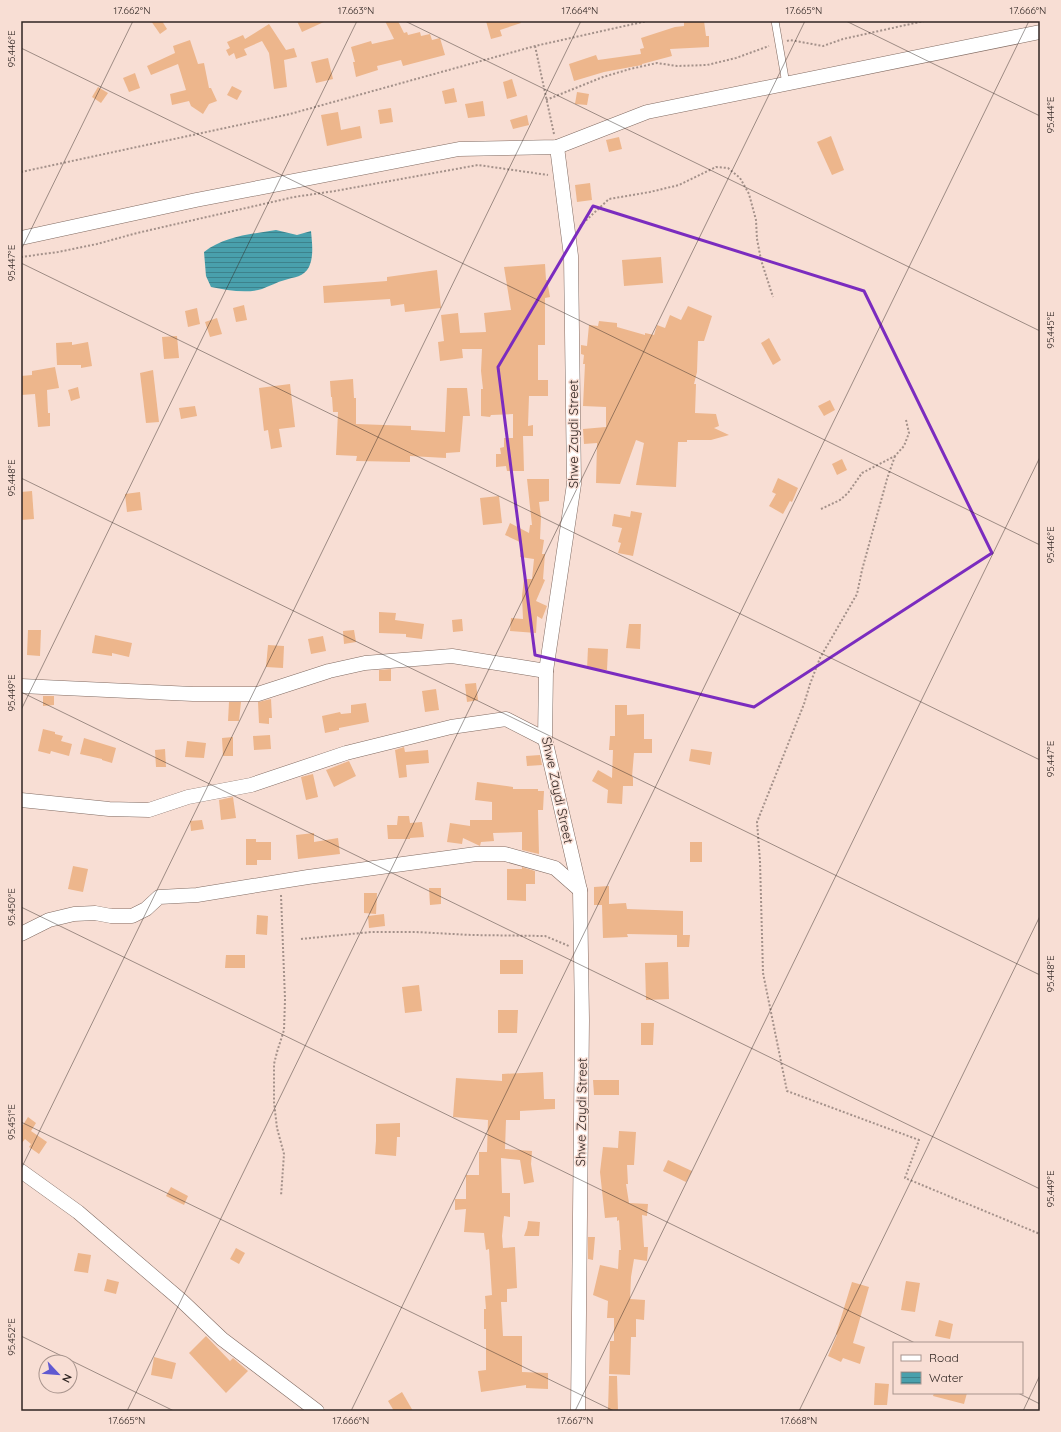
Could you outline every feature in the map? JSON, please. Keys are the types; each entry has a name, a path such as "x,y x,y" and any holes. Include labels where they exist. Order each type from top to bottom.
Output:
{"street":[{"path":"21,238 196,200 459,149 557,147 647,112 1040,32"},
{"name":"Shwe Zaydi Street","path":"557,147 565,199 571,256 574,484 546,671 546,739 580,890 582,1020 578,1411"},
{"path":"21,686 193,694 258,694 329,671 365,662 452,656 546,671"},
{"path":"21,800 108,809 149,810 188,797 251,785 346,753 451,727 506,719 546,739"},
{"path":"21,934 49,920 74,914 95,913 112,916 132,916 146,909 159,897 197,895 476,854 505,854 555,868 580,890"},
{"path":"21,1171 78,1212 182,1301 222,1339 317,1411"}],"lane":[{"path":"775,21 786,84"}],"path":[{"path":"21,172 290,114 535,46 647,21"},
{"path":"782,42 790,40 823,46 843,39 924,21"},
{"path":"546,100 596,79 630,69 657,63 677,66 707,65 736,58 775,44"},
{"path":"535,46 557,147"},
{"path":"21,257 89,246 164,226 294,197 478,165 561,177"},
{"path":"569,237 609,199 650,192 678,185 716,167 728,168 740,178 749,194 756,220 757,239 761,260 773,297"},
{"path":"821,509 840,500 848,493 862,473 895,456 904,446 909,433 906,420"},
{"path":"895,456 887,479 862,570 857,594 820,658 804,704 757,822 760,861 763,973 787,1091 919,1140 905,1178 1040,1234"},
{"path":"280,882 285,999 284,1030 274,1064 274,1102 277,1128 284,1154 281,1196"},
{"path":"301,939 371,932 545,936 581,952"}],"highlighted area":[{"path":"593,206 864,291 992,553 754,707 535,655 498,367"}],"water":[{"path":"276,230 297,235 311,231 312,258 309,267 304,273 262,289 250,291 236,291 211,287 206,276 204,252 229,239 248,234"}],"building":[{"path":"151,21 162,21 167,29 160,34"},
{"path":"297,21 326,21 302,32"},
{"path":"385,21 398,21 404,33 407,32 408,35 420,32 421,36 430,34 432,40 440,38 445,55 403,66 401,60 377,66 378,70 356,77 353,62 355,62 351,47 371,41 372,44 394,39"},
{"path":"486,21 520,21 521,23 500,30 502,36 491,39"},
{"path":"684,21 704,21 706,36 709,36 709,47 670,49 672,56 642,65 604,72 574,81 569,64 596,55 598,60 641,54 640,49 644,48 641,38 675,27 684,26"},
{"path":"269,24 286,50 294,48 297,57 284,60 287,87 274,89 269,53 262,41 244,49 247,55 236,59 234,53 229,56 226,50 230,48 227,42 243,35 245,39"},
{"path":"190,40 198,64 204,63 209,88 211,88 217,101 209,104 203,114 191,106 189,101 172,105 170,94 186,90 178,64 151,75 147,66 175,53 173,46"},
{"path":"328,58 333,79 316,83 311,62"},
{"path":"135,73 140,88 129,92 123,78"},
{"path":"512,79 517,96 507,99 503,82"},
{"path":"232,86 242,91 237,100 227,95"},
{"path":"98,87 108,93 101,103 92,97"},
{"path":"454,88 457,102 445,104 442,91"},
{"path":"577,92 589,94 587,105 575,104"},
{"path":"483,101 485,116 468,118 465,104"},
{"path":"391,108 393,122 380,124 378,110"},
{"path":"338,112 341,130 360,126 362,138 327,146 321,115"},
{"path":"527,115 529,125 513,129 510,120"},
{"path":"831,136 844,170 832,175 817,142"},
{"path":"619,137 622,149 609,152 606,140"},
{"path":"590,183 592,200 577,202 575,185"},
{"path":"661,257 663,283 624,286 622,260"},
{"path":"545,264 546,280 550,297 545,298 545,345 538,345 538,380 548,380 548,396 529,396 528,426 533,425 533,436 523,436 524,471 507,471 506,466 496,467 496,454 501,454 500,448 504,447 504,438 513,438 513,414 491,415 490,417 481,416 481,389 483,389 481,371 482,349 462,349 463,358 440,361 438,342 444,341 441,315 458,313 460,333 486,332 484,313 511,310 504,267"},
{"path":"437,270 441,308 405,312 404,304 391,306 390,299 324,303 323,286 387,281 387,277"},
{"path":"244,305 247,320 236,322 233,308"},
{"path":"688,306 712,316 704,341 698,341 697,372 694,384 696,384 695,413 716,414 719,426 714,428 729,435 711,440 687,440 687,442 678,442 676,487 636,485 644,443 636,440 620,484 596,483 597,443 584,444 583,429 606,427 606,407 583,406 585,364 583,364 584,355 581,354 581,345 587,346 589,325 598,326 599,321 617,323 617,327 645,335 645,333 654,335 657,325 665,328 670,315 681,320"},
{"path":"197,308 200,324 188,327 185,311"},
{"path":"217,318 222,334 210,337 205,322"},
{"path":"177,336 179,358 164,359 162,337"},
{"path":"769,338 781,360 773,365 761,343"},
{"path":"72,342 72,345 88,342 92,366 81,368 81,365 57,365 56,343"},
{"path":"55,367 59,388 47,390 50,426 38,427 35,394 21,395 21,376 32,375 32,371"},
{"path":"153,370 159,422 146,423 140,373"},
{"path":"353,379 354,398 356,398 356,424 411,426 411,430 445,432 447,388 467,388 470,416 463,416 460,452 446,453 446,458 410,456 410,462 356,461 357,456 336,455 338,412 333,412 330,381"},
{"path":"290,384 295,427 279,429 282,447 271,449 268,430 264,431 259,388"},
{"path":"78,387 80,398 71,401 68,390"},
{"path":"830,400 835,410 824,416 818,406"},
{"path":"195,406 197,416 181,419 179,408"},
{"path":"842,459 847,470 837,475 832,464"},
{"path":"778,478 798,488 792,502 790,501 783,514 769,506 776,494 772,492"},
{"path":"527,479 549,479 549,501 539,502 541,518 540,539 544,540 542,554 545,554 543,579 545,580 536,601 547,606 542,619 537,616 536,633 510,631 511,618 523,619 522,596 524,579 532,579 534,559 520,557 522,543 505,535 510,523 529,533 530,525 532,525"},
{"path":"32,491 34,519 21,520 21,492"},
{"path":"140,492 142,510 127,512 125,494"},
{"path":"499,496 502,523 483,525 480,498"},
{"path":"631,511 642,513 633,556 618,553 621,543 618,542 622,528 612,526 614,514 630,517"},
{"path":"379,612 396,613 395,620 424,624 422,639 406,637 406,634 379,633"},
{"path":"462,619 463,631 453,632 452,620"},
{"path":"629,624 641,624 640,649 626,648"},
{"path":"28,630 41,630 40,656 27,655"},
{"path":"354,630 356,642 344,644 343,631"},
{"path":"95,635 132,643 129,657 112,653 112,656 92,653"},
{"path":"323,636 326,651 311,654 308,639"},
{"path":"268,645 284,646 283,668 266,667"},
{"path":"588,648 608,649 607,670 587,669"},
{"path":"391,669 391,681 379,681 379,670"},
{"path":"476,683 478,700 467,702 465,684"},
{"path":"436,689 439,710 425,712 422,691"},
{"path":"43,696 54,696 54,705 43,706"},
{"path":"271,699 272,718 269,718 269,724 259,723 258,702"},
{"path":"229,702 241,702 239,721 228,721"},
{"path":"366,703 369,722 339,728 339,730 325,733 322,716 340,712 341,714 351,713 351,705"},
{"path":"615,705 627,705 627,715 644,714 644,739 652,739 652,753 634,753 632,777 633,786 623,786 622,804 607,803 608,790 592,781 598,770 612,778 613,750 609,750 610,736 615,736"},
{"path":"43,729 63,736 61,741 72,744 69,756 51,751 50,754 38,751"},
{"path":"270,735 271,749 254,750 253,736"},
{"path":"233,737 233,756 223,756 222,738"},
{"path":"84,738 116,748 112,763 80,754"},
{"path":"187,741 206,743 204,758 185,757"},
{"path":"404,747 405,752 428,750 429,763 406,765 407,777 399,778 395,750"},
{"path":"165,749 166,767 156,767 155,750"},
{"path":"691,749 712,752 710,765 689,761"},
{"path":"540,755 542,765 527,766 526,756"},
{"path":"349,761 356,776 334,787 326,770"},
{"path":"313,774 318,797 306,800 301,777"},
{"path":"477,782 513,787 513,789 538,789 538,791 544,791 543,810 538,810 539,854 522,850 522,832 493,833 494,841 481,842 480,846 463,838 462,844 447,842 450,823 470,826 470,820 492,820 492,802 475,800"},
{"path":"233,797 236,818 221,820 219,800"},
{"path":"398,816 409,816 410,823 422,822 424,837 410,839 388,839 387,825 397,825"},
{"path":"202,820 204,829 191,831 190,821"},
{"path":"314,833 314,842 338,838 340,854 298,859 296,835"},
{"path":"246,839 256,839 256,842 271,842 271,860 257,860 257,865 246,865"},
{"path":"690,842 702,842 702,862 690,862"},
{"path":"73,866 88,869 83,892 68,889"},
{"path":"522,867 535,871 535,884 526,884 526,901 507,900 507,869 522,869"},
{"path":"609,886 609,904 626,903 627,909 683,911 683,935 690,935 689,947 677,947 677,935 627,934 628,937 603,938 602,905 594,905 594,887"},
{"path":"429,888 441,888 441,904 430,905"},
{"path":"364,893 377,893 376,914 364,913"},
{"path":"384,914 385,926 369,928 368,916"},
{"path":"257,915 268,916 267,935 256,934"},
{"path":"226,955 245,955 245,968 225,968"},
{"path":"500,960 523,960 523,974 500,974"},
{"path":"668,962 669,999 646,1000 645,963"},
{"path":"419,985 422,1011 405,1013 402,987"},
{"path":"498,1010 518,1010 517,1033 498,1033"},
{"path":"641,1023 654,1023 653,1045 641,1045"},
{"path":"543,1072 544,1099 555,1099 555,1109 520,1111 520,1120 506,1120 505,1149 532,1151 531,1164 534,1182 524,1184 520,1160 501,1158 502,1193 510,1193 510,1217 504,1216 502,1236 503,1248 515,1247 517,1288 507,1289 507,1302 501,1302 503,1336 522,1336 522,1372 548,1373 548,1389 526,1388 526,1385 481,1392 478,1371 486,1370 486,1329 484,1329 484,1309 486,1309 485,1296 492,1295 489,1249 486,1250 484,1233 464,1232 466,1209 455,1210 455,1199 466,1199 466,1175 479,1175 479,1152 487,1152 488,1120 453,1117 456,1078 502,1081 502,1074"},
{"path":"593,1080 619,1080 619,1095 594,1095"},
{"path":"28,1117 36,1123 31,1131 47,1142 39,1154 29,1147 31,1144 25,1139 21,1144 21,1124 23,1125"},
{"path":"400,1123 400,1137 397,1137 396,1156 375,1154 376,1124"},
{"path":"619,1131 636,1132 634,1165 627,1165 628,1184 626,1184 629,1203 648,1204 647,1216 642,1215 644,1247 648,1247 647,1261 634,1259 631,1277 630,1299 645,1300 644,1320 636,1319 636,1337 631,1337 630,1375 609,1374 610,1341 614,1341 614,1318 607,1318 608,1301 593,1295 600,1265 618,1269 619,1250 621,1250 619,1220 617,1221 617,1217 605,1218 600,1172 603,1147 618,1148"},
{"path":"668,1160 692,1171 686,1182 663,1171"},
{"path":"171,1187 188,1196 184,1205 166,1196"},
{"path":"528,1221 540,1222 539,1236 524,1236"},
{"path":"588,1237 595,1237 593,1260 588,1259"},
{"path":"236,1248 245,1253 239,1264 230,1259"},
{"path":"78,1253 91,1255 88,1273 74,1271"},
{"path":"107,1279 119,1282 116,1294 104,1291"},
{"path":"906,1281 920,1283 915,1312 901,1310"},
{"path":"852,1282 869,1287 853,1343 865,1347 860,1364 843,1358 841,1362 828,1356 837,1335 836,1334"},
{"path":"939,1320 953,1324 950,1339 935,1336"},
{"path":"206,1336 230,1361 233,1358 248,1371 226,1393 189,1353"},
{"path":"154,1357 176,1363 172,1379 151,1375"},
{"path":"609,1376 617,1376 618,1411 608,1411"},
{"path":"875,1383 889,1384 887,1405 874,1405"},
{"path":"402,1392 413,1411 394,1411 388,1401"},
{"path":"934,1394 967,1394 964,1404 933,1396"}]}
